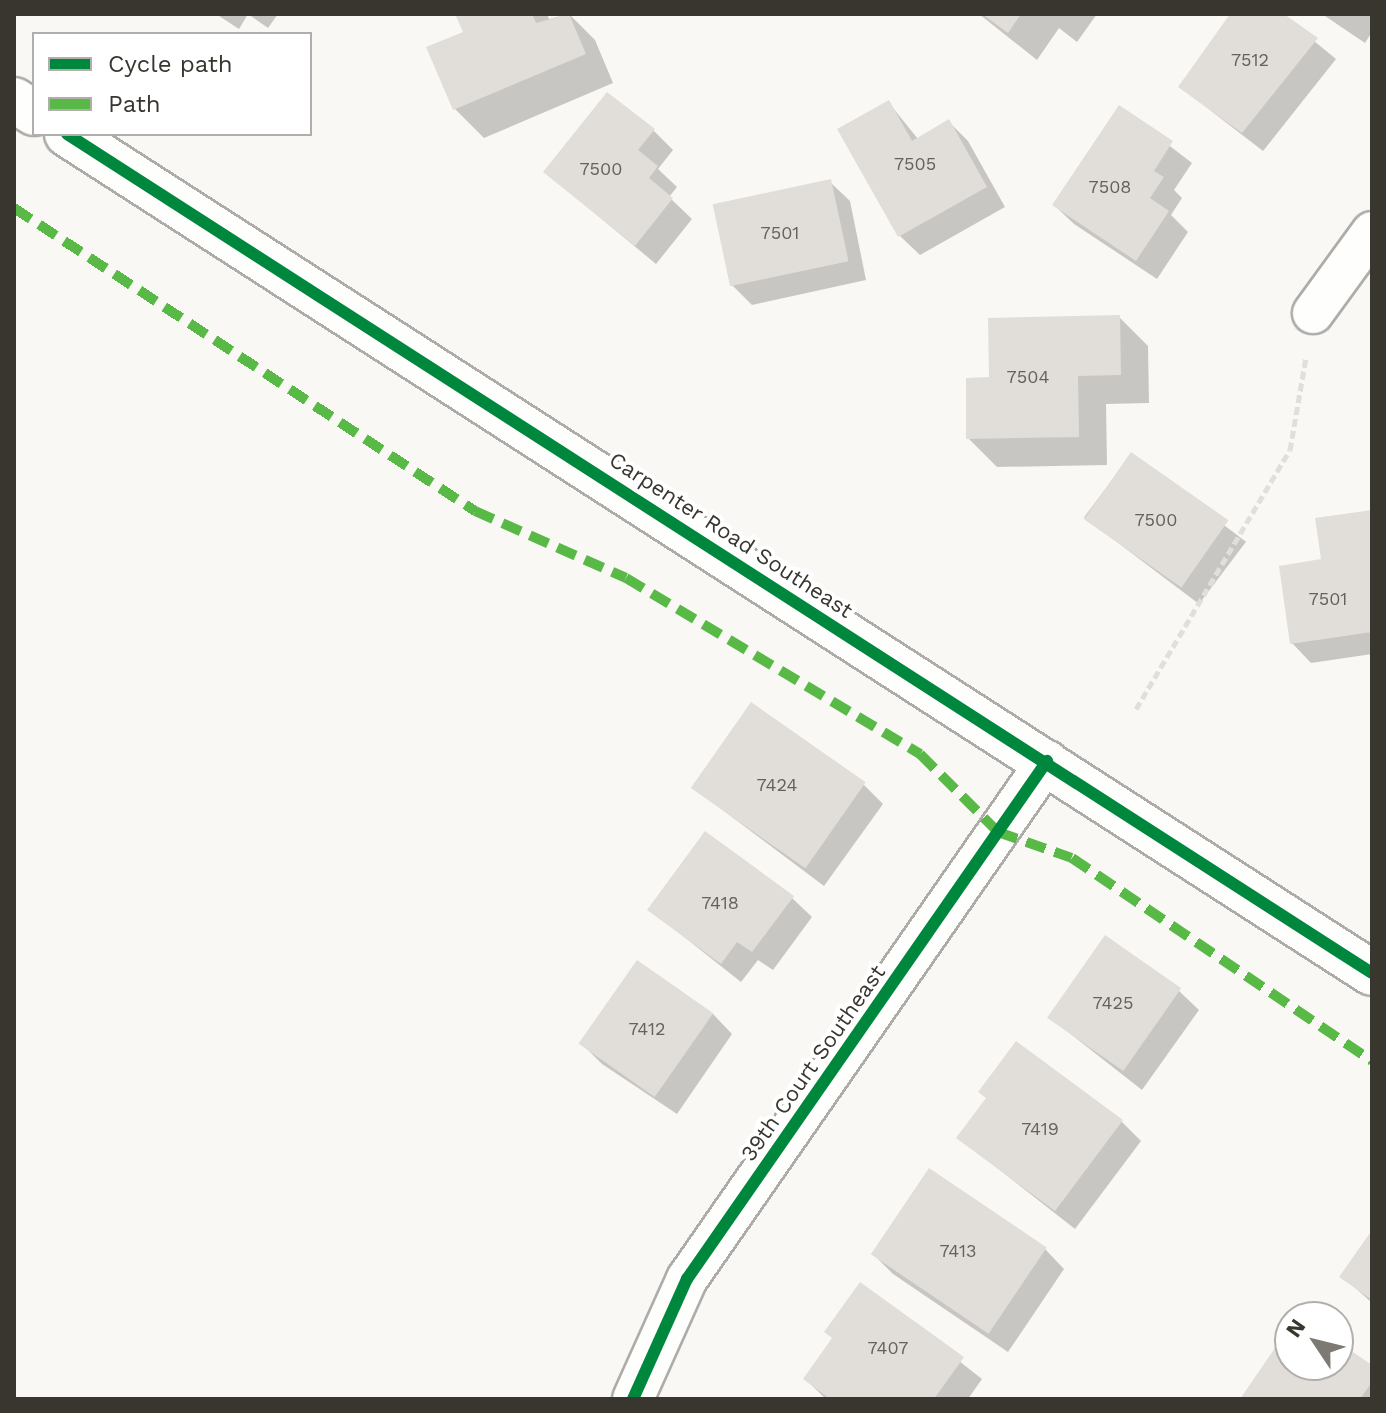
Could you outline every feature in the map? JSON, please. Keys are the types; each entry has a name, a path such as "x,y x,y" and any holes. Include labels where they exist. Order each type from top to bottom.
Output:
{"street":[{"path":"14,100 32,112"},
{"name":"Carpenter Road Southeast","path":"70,136 1047,761 1372,973"},
{"path":"1313,313 1372,232"},
{"name":"39th Court Southeast","path":"633,1399 687,1279 1047,761"}],"path":[{"path":"1136,709 1290,450 1313,313"}],"building":[{"path":"455,14 532,14 536,23 569,14 586,54 453,110 426,47 463,32"},
{"path":"982,14 1021,14 1008,33"},
{"path":"1230,14 1284,14 1318,38 1242,133 1178,87"},
{"path":"607,92 655,129 638,150 658,166 649,178 673,198 635,246 543,172"},
{"path":"889,100 912,141 949,119 987,187 898,237 837,129"},
{"path":"1119,105 1173,141 1154,171 1164,177 1150,198 1169,211 1136,261 1052,205"},
{"path":"831,179 848,261 730,286 713,204"},
{"path":"1120,315 1121,375 1078,376 1079,437 966,439 966,378 989,377 988,318"},
{"path":"1131,452 1228,520 1181,587 1084,519"},
{"path":"1372,510 1372,632 1290,644 1279,566 1321,559 1315,518"},
{"path":"751,702 866,782 805,868 691,788"},
{"path":"705,831 794,896 752,952 737,942 721,964 647,910"},
{"path":"1105,935 1181,988 1123,1071 1047,1018"},
{"path":"637,960 713,1013 655,1097 578,1044"},
{"path":"1016,1041 1123,1120 1055,1211 956,1138 986,1098 978,1092"},
{"path":"929,1168 1047,1247 989,1334 871,1254"},
{"path":"1372,1230 1372,1300 1339,1277"},
{"path":"860,1282 964,1357 934,1399 830,1399 803,1379 832,1338 824,1332"},
{"path":"1274,1349 1274,1381 1354,1381 1354,1353 1372,1365 1372,1382 1360,1399 1240,1399"}],"marked path":[{"path":"14,208 475,511 626,578 920,754 998,832 1072,858 1372,1061"}],"cycle path":[{"path":"70,136 1372,973"},
{"path":"633,1399 687,1279 1047,761"}]}
